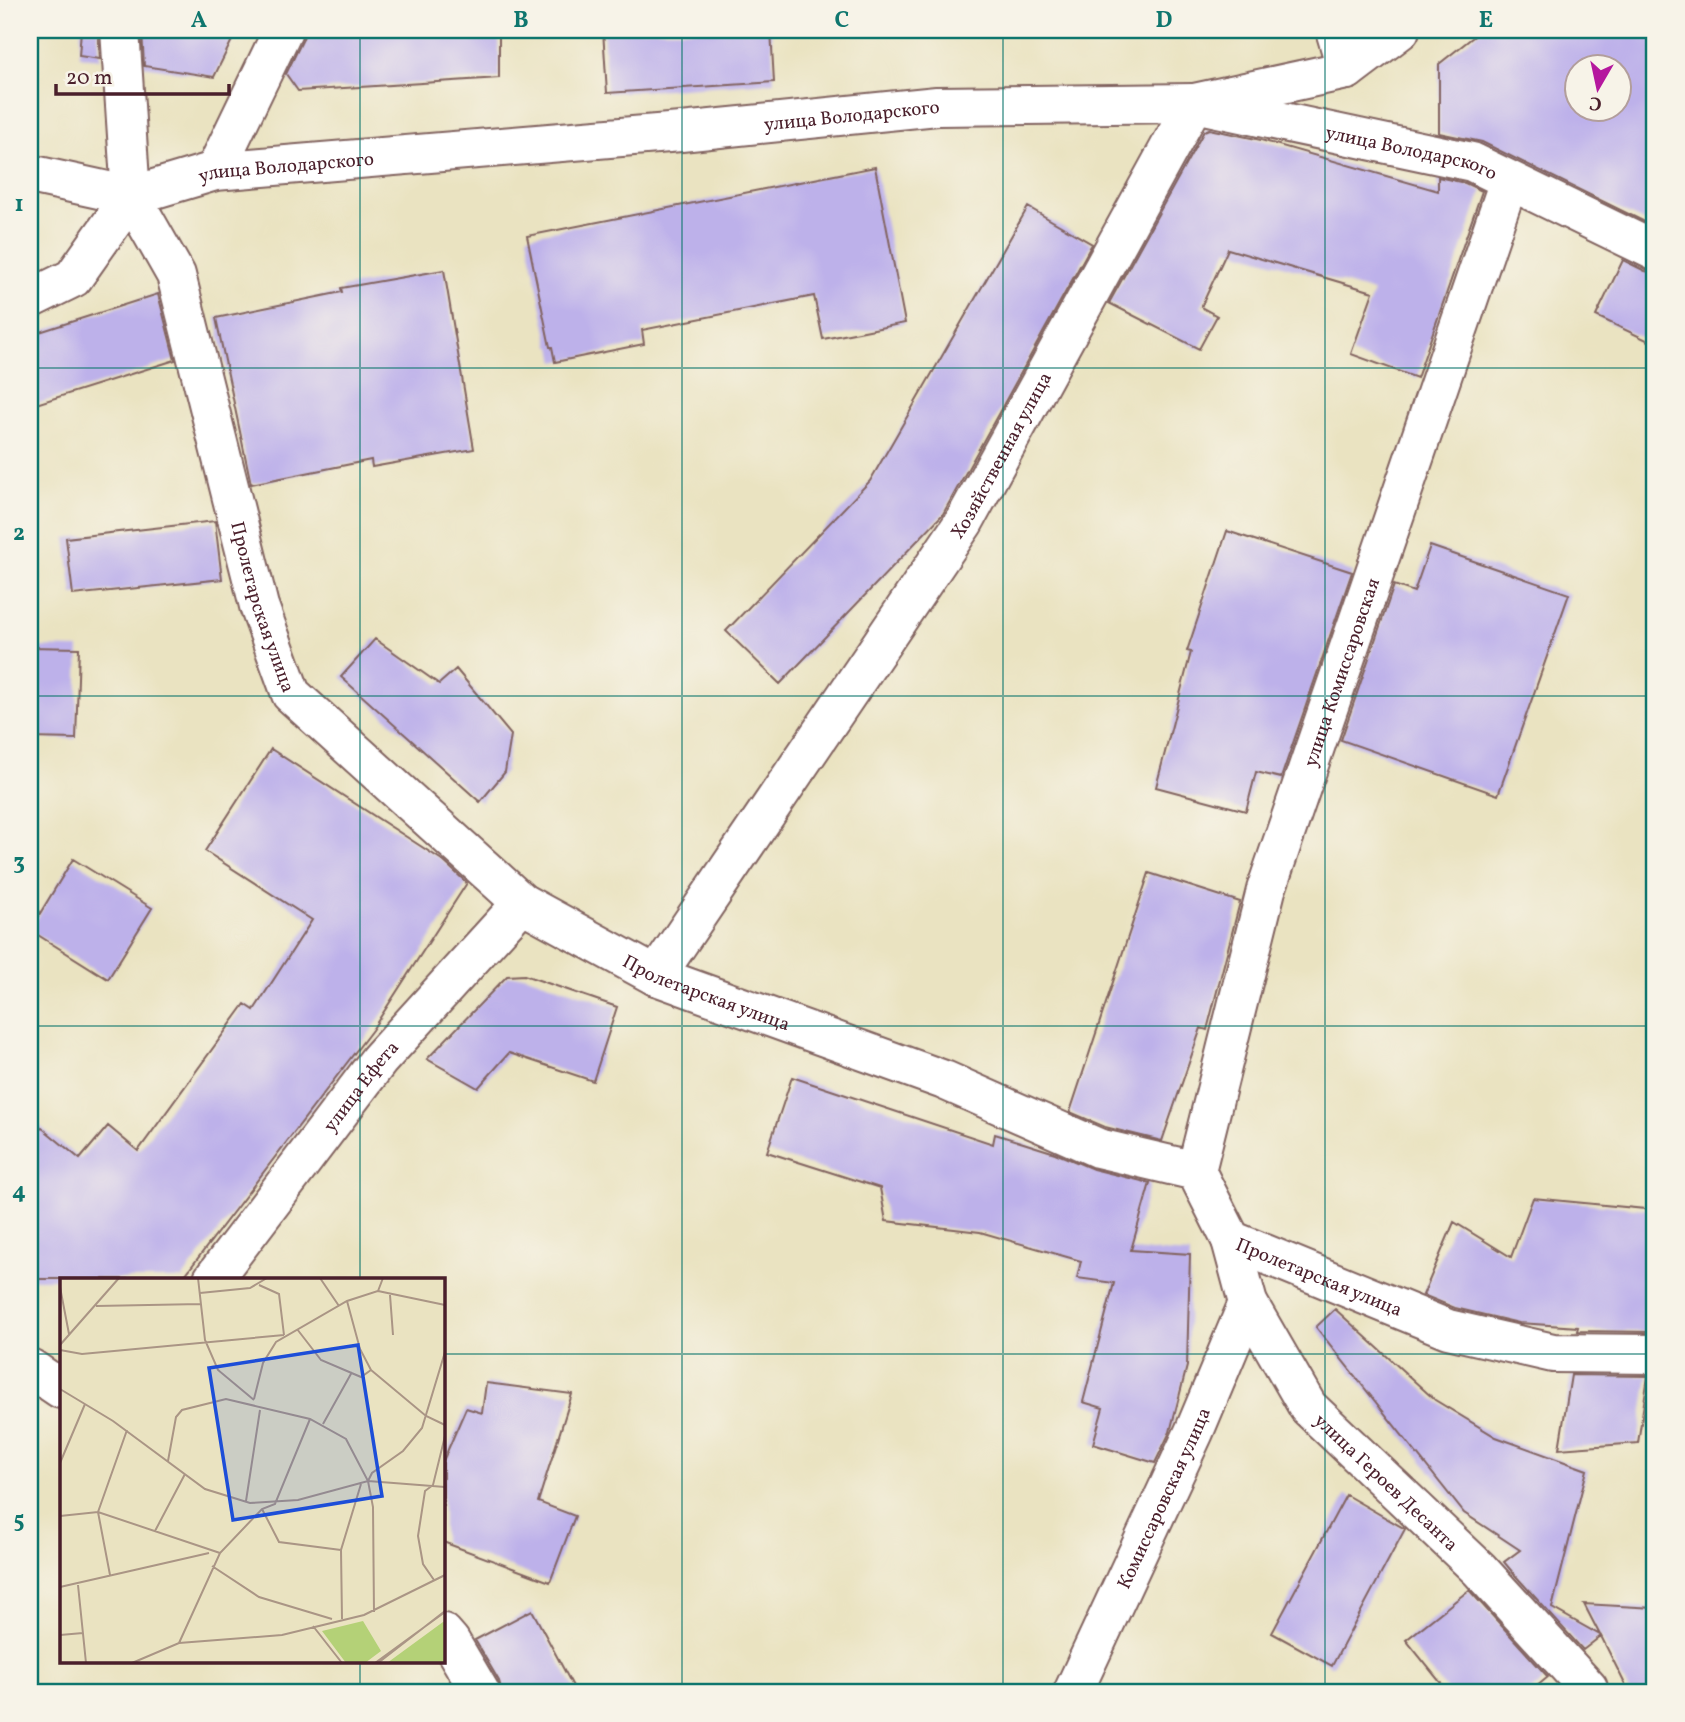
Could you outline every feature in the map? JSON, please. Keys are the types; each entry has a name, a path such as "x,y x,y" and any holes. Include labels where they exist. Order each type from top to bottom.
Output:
{"street":[{"path":"30,299 73,278 131,196 120,30"},
{"path":"215,171 283,30"},
{"path":"1335,30 1347,70"},
{"path":"1195,103 1347,70 1401,30"},
{"name":"улица Володарского","path":"30,174 131,196 215,171 681,132 937,106 1195,103 1472,162 1655,251"},
{"name":"Хозяйственная улица","path":"656,976 964,522 1195,103"},
{"name":"улица Комиссаровская","path":"1196,1171 1266,890 1509,181"},
{"name":"Пролетарская улица","path":"131,196 176,275 259,606 291,694 522,903 656,976 944,1080 1098,1148 1196,1171 1231,1240 1448,1329 1553,1353 1655,1354"},
{"name":"улица Ефета","path":"215,1278 379,1060 522,903"},
{"name":"улица Героев Десанта","path":"1231,1240 1248,1303 1308,1407 1479,1569 1588,1688 1588,1692"},
{"name":"Комиссаровская улица","path":"1073,1692 1194,1432 1248,1303"},
{"path":"30,1368 60,1388"},
{"path":"444,1634 480,1692"}],"building":[{"path":"81,30 98,30 100,59 79,56"},
{"path":"142,30 237,30 214,77 144,66"},
{"path":"305,30 499,30 499,78 298,91 286,74"},
{"path":"603,30 771,30 774,82 607,93"},
{"path":"1482,30 1655,30 1655,227 1482,142 1439,133 1439,64"},
{"path":"1209,129 1261,140 1438,191 1438,177 1465,183 1482,191 1417,378 1351,354 1373,292 1228,249 1201,307 1217,316 1199,349 1109,303 1204,131"},
{"path":"875,167 905,323 823,339 814,296 642,330 644,344 555,362 527,236"},
{"path":"1028,207 1092,244 943,514 780,684 726,631 870,481"},
{"path":"1623,260 1655,273 1655,344 1596,316"},
{"path":"444,270 474,449 372,467 371,460 251,484 216,318 342,292 341,288"},
{"path":"158,294 175,360 30,406 30,335"},
{"path":"215,521 222,579 73,595 66,538"},
{"path":"1227,531 1352,572 1281,778 1256,772 1246,811 1156,787 1191,652 1187,651"},
{"path":"1430,546 1569,594 1498,795 1341,740 1394,585 1414,592"},
{"path":"375,639 439,684 456,669 511,735 505,772 480,802 341,677"},
{"path":"30,647 79,648 76,739 30,738"},
{"path":"271,749 442,860 467,883 372,1030 183,1278 30,1279 30,1118 80,1159 108,1126 138,1151 245,1004 254,1010 312,920 205,851"},
{"path":"73,859 152,908 108,979 30,930"},
{"path":"1149,873 1240,902 1207,1030 1201,1028 1162,1141 1105,1127 1070,1112"},
{"path":"524,975 617,1007 593,1081 509,1053 478,1088 427,1059 507,976"},
{"path":"792,1077 993,1144 995,1134 1055,1153 1093,1169 1150,1183 1131,1250 1190,1254 1187,1366 1170,1432 1155,1463 1093,1444 1103,1408 1083,1402 1114,1283 1077,1278 1081,1261 980,1232 886,1221 880,1188 767,1152"},
{"path":"1533,1198 1655,1210 1654,1332 1577,1331 1578,1327 1519,1323 1455,1308 1423,1295 1454,1222 1511,1257"},
{"path":"1335,1309 1435,1400 1496,1437 1587,1470 1552,1608 1600,1635 1584,1604 1655,1608 1655,1692 1629,1692 1601,1636 1583,1650 1514,1574 1504,1562 1520,1550 1464,1513 1316,1327"},
{"path":"1571,1375 1648,1376 1638,1443 1559,1449"},
{"path":"486,1383 572,1394 538,1502 575,1516 550,1582 444,1542 444,1459 466,1408 482,1413"},
{"path":"1346,1495 1405,1529 1332,1666 1272,1633"},
{"path":"1469,1590 1548,1677 1530,1692 1448,1692 1406,1640"},
{"path":"532,1610 576,1692 502,1692 499,1681 475,1640"}]}
